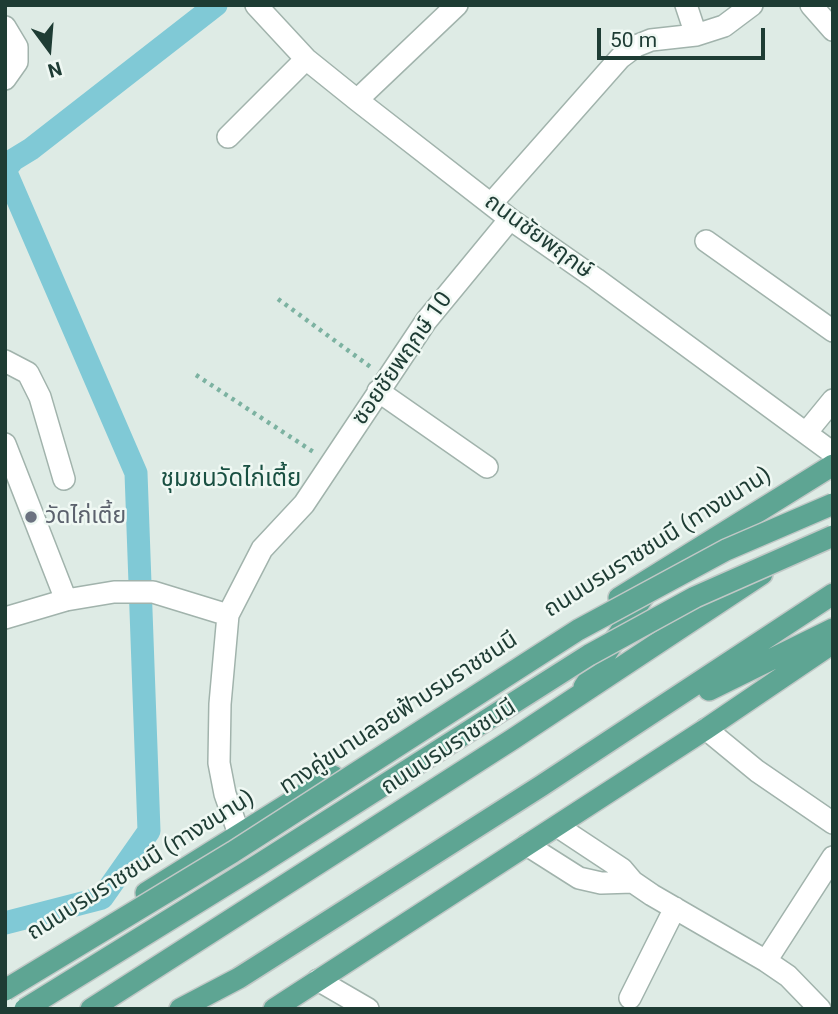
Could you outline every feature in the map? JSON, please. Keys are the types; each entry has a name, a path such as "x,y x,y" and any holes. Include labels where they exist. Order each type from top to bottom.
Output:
{"main road":[{"name":"ถนนบรมราชชนนี (ทางขนาน)","path":"8,985 239,834 833,465"},
{"path":"791,520 833,493"},
{"name":"ทางคู่ขนานลอยฟ้าบรมราชชนนี","path":"8,985 233,852 578,630 679,575 791,520 833,504"},
{"name":"ถนนบรมราชชนนี","path":"91,1009 513,739 833,527"},
{"path":"25,1009 589,655 695,597 833,536"},
{"path":"579,695 660,572"},
{"path":"196,1009 239,978 630,729 833,594"},
{"path":"630,729 833,629"},
{"path":"274,1009 706,729 833,643"},
{"path":"180,1009 239,978"},
{"path":"82,1009 118,990"}],"street":[{"name":"ถนนชัยพฤกษ์","path":"256,5 306,59 510,219 833,453"},
{"path":"357,100 457,5"},
{"path":"686,5 696,35"},
{"path":"491,204 621,58 636,46 651,40 696,35 724,26 752,5"},
{"path":"811,5 833,30"},
{"path":"5,27 17,47 17,62 5,79"},
{"path":"228,137 306,59"},
{"name":"ซอยชัยพฤกษ์ 10","path":"228,615 262,549 304,504 426,321 510,219"},
{"path":"706,242 833,331"},
{"path":"5,361 28,373 40,397 64,479"},
{"path":"382,385 487,467"},
{"path":"806,433 833,400"},
{"path":"5,444 66,600"},
{"path":"5,618 66,600 114,592 153,592 228,615 220,704 219,763 225,794 239,834"},
{"path":"706,729 757,771 833,823"},
{"path":"557,826 622,869 633,882 788,976 820,1009"},
{"path":"527,845 579,878 601,883 633,882"},
{"path":"766,961 833,857"},
{"path":"630,998 675,908"},
{"path":"318,981 368,1009"}],"path":[{"path":"278,299 382,385"},
{"path":"196,375 331,463"}],"waterway":[{"path":"5,923 102,898 149,831 136,473 5,170 13,160 31,149 216,5"}],"place":[{"name":"วัดไก่เตี้ย","path":"31,517"}],"district":[{"name":"ชุมชนวัดไก่เตี้ย","path":"231,480"}]}
